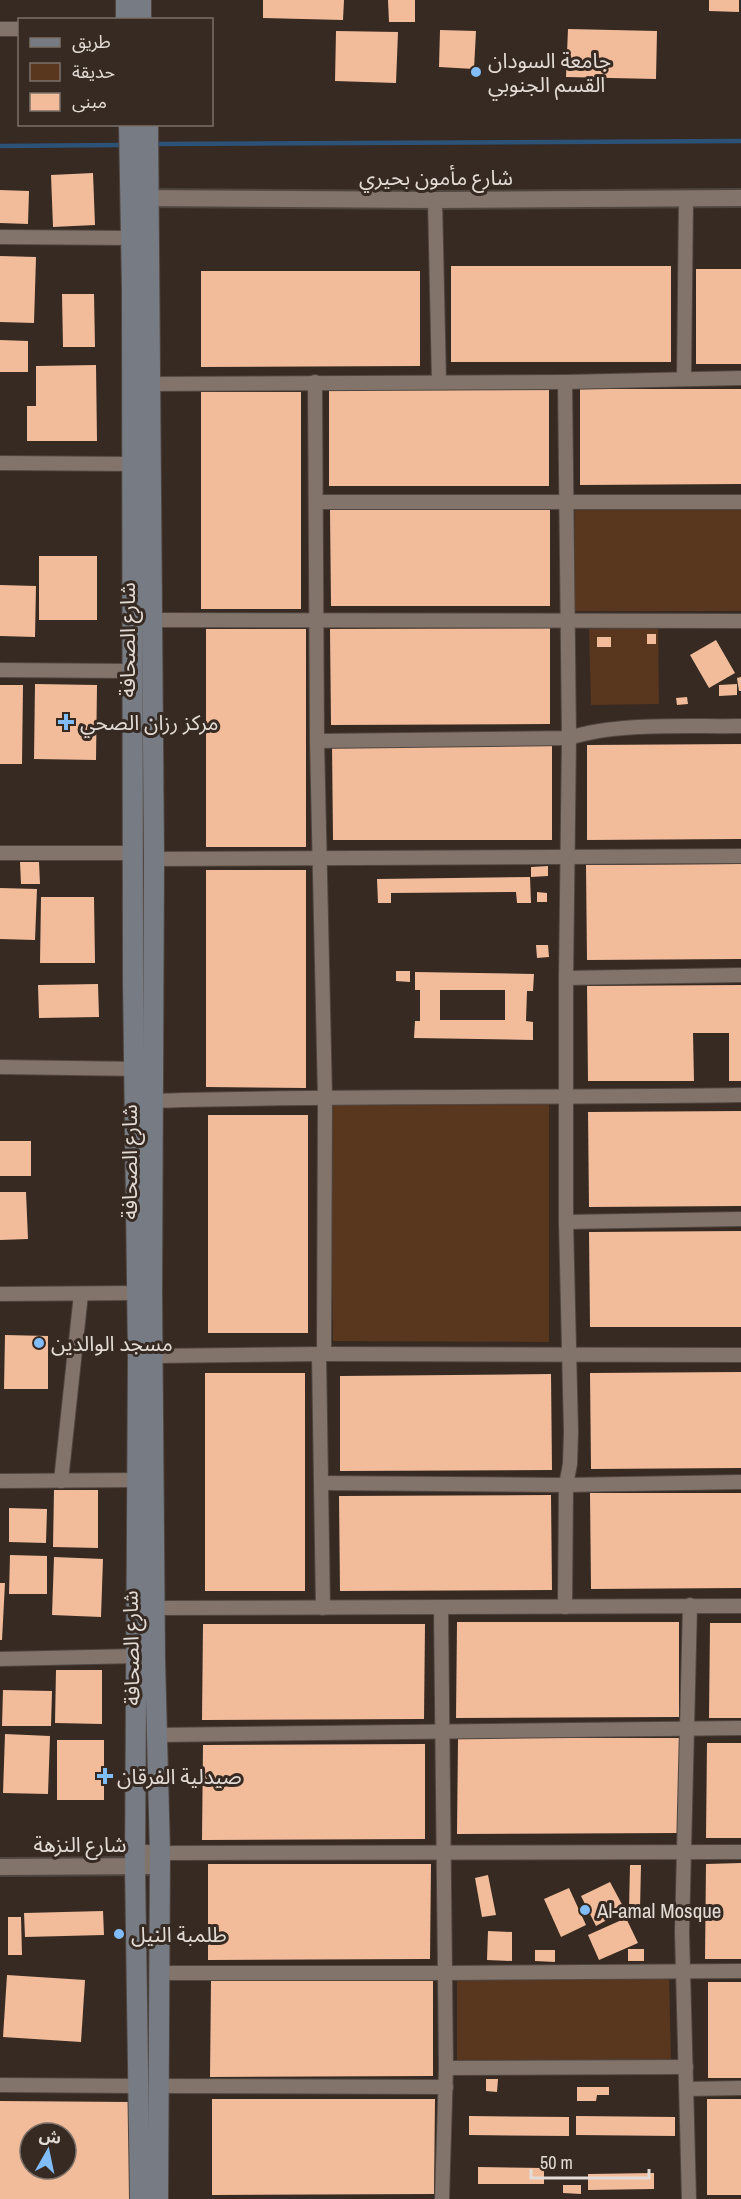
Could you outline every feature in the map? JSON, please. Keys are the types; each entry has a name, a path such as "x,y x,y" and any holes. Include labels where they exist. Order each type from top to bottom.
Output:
{"main road":[{"path":"126,0 126,18"},
{"path":"141,0 141,18"},
{"name":"شارع الصحافة","path":"129,126 148,241 151,384 154,859 143,1069"},
{"name":"شارع الصحافة","path":"148,126 140,198 130,238 131,671 132,853 143,1069 153,1356 160,1860 158,2199"},
{"name":"شارع الصحافة","path":"140,2199 135,1859 136,1293 144,1101"}],"street":[{"path":"0,29 18,29"},
{"name":"شارع مأمون بحيري","path":"140,198 435,200 741,198"},
{"path":"684,379 686,199"},
{"path":"435,200 439,381"},
{"path":"0,237 130,238"},
{"path":"151,384 565,382 741,378"},
{"path":"315,382 317,741 325,1097 321,1354 323,1608"},
{"path":"565,382 565,501 569,620 566,1222 572,1432 566,1485 565,1607"},
{"path":"0,463 131,464"},
{"path":"316,502 741,502"},
{"path":"151,620 741,621"},
{"path":"0,670 131,671"},
{"path":"317,741 569,738 590,731 623,728 741,726"},
{"path":"0,853 132,853"},
{"path":"154,859 741,856"},
{"path":"566,978 741,975"},
{"path":"0,1067 143,1069"},
{"path":"144,1101 325,1097 567,1098 741,1095"},
{"path":"566,1222 741,1219"},
{"path":"0,1294 136,1293"},
{"path":"61,1481 81,1294"},
{"path":"153,1356 741,1355"},
{"path":"0,1481 137,1480"},
{"path":"321,1483 566,1485 741,1482"},
{"path":"689,2199 683,1972 690,1605"},
{"path":"155,1608 741,1606"},
{"path":"441,1608 446,2068 442,2199"},
{"path":"0,1659 137,1656"},
{"path":"157,1735 741,1728"},
{"path":"160,1860 444,1853 741,1852"},
{"name":"شارع النزهة","path":"0,1867 135,1859 160,1860"},
{"path":"159,1973 741,1971"},
{"path":"446,2068 686,2067"},
{"path":"0,2085 138,2086"},
{"path":"157,2086 446,2087"},
{"path":"687,2089 741,2088"}],"green space":[{"path":"575,510 741,510 741,611 575,611"},
{"path":"658,626 659,704 591,705 589,629"},
{"path":"329,1103 549,1103 549,1342 333,1341"},
{"path":"669,1976 671,2061 457,2063 457,1977"}],"building":[{"path":"263,0 344,0 343,20 263,18"},
{"path":"388,0 415,0 415,22 389,22"},
{"path":"709,0 739,0 739,12 709,11"},
{"path":"568,29 657,31 656,79 566,77"},
{"path":"440,30 476,31 474,69 439,67"},
{"path":"336,31 398,32 396,83 335,81"},
{"path":"93,173 95,225 53,227 51,175"},
{"path":"0,190 29,191 28,224 0,223"},
{"path":"0,256 36,257 34,323 0,322"},
{"path":"451,266 671,266 671,362 451,362"},
{"path":"696,269 741,269 741,364 696,364"},
{"path":"201,271 420,271 420,366 201,367"},
{"path":"62,294 94,294 95,347 63,347"},
{"path":"0,340 28,341 28,372 0,372"},
{"path":"96,365 97,441 27,441 27,406 36,406 36,366"},
{"path":"580,389 741,389 741,484 580,485"},
{"path":"329,390 549,390 549,486 329,486"},
{"path":"201,392 301,392 301,609 201,609"},
{"path":"330,510 550,510 550,606 331,606"},
{"path":"39,556 97,556 97,620 39,620"},
{"path":"0,585 36,586 35,637 0,636"},
{"path":"550,628 550,724 331,725 330,629"},
{"path":"206,629 306,629 306,847 206,847"},
{"path":"647,634 656,634 656,644 647,644"},
{"path":"597,637 611,637 611,647 597,647"},
{"path":"716,640 735,673 709,688 690,655"},
{"path":"741,677 741,691 739,691 737,678"},
{"name":"مركز رزان الصحي","path":"35,684 97,685 96,760 34,759"},
{"path":"737,684 737,695 719,696 719,685"},
{"path":"0,685 23,685 22,764 0,764"},
{"path":"687,697 688,704 677,705 676,698"},
{"path":"332,744 552,744 552,840 333,840"},
{"path":"741,744 741,839 587,840 587,745"},
{"path":"20,862 39,862 40,884 21,884"},
{"path":"741,864 741,959 587,960 586,865"},
{"path":"548,866 548,876 531,877 531,867"},
{"path":"206,870 306,870 306,1088 206,1087"},
{"path":"530,877 531,903 517,903 516,892 391,893 391,903 378,903 377,879"},
{"path":"0,888 37,889 35,940 0,939"},
{"path":"537,892 547,893 547,902 537,902"},
{"path":"41,897 94,897 95,963 40,963"},
{"path":"536,945 548,945 549,957 537,958"},
{"path":"396,971 410,971 410,982 396,981"},
{"path":"415,972 534,974 533,991 527,991 526,1021 533,1022 533,1040 414,1038 415,1021 420,1021 420,990 415,990","holes":["440,990 505,990 505,1020 440,1020"]},
{"path":"98,984 99,1017 39,1018 38,985"},
{"path":"741,985 741,1081 729,1081 729,1033 693,1033 694,1081 588,1081 587,986"},
{"path":"741,1111 741,1206 589,1207 588,1112"},
{"path":"208,1115 308,1115 308,1333 208,1333"},
{"path":"0,1141 31,1141 31,1176 0,1176"},
{"path":"0,1192 26,1192 28,1239 0,1240"},
{"path":"741,1231 741,1327 590,1327 589,1232"},
{"path":"5,1335 48,1336 48,1389 4,1389"},
{"path":"741,1372 741,1468 591,1469 590,1373"},
{"path":"205,1373 305,1373 305,1591 205,1591"},
{"path":"551,1374 552,1470 340,1471 340,1376"},
{"path":"54,1490 98,1490 98,1548 53,1547"},
{"path":"590,1493 741,1493 741,1588 591,1589"},
{"path":"551,1495 552,1590 340,1591 339,1496"},
{"path":"9,1508 47,1509 46,1543 9,1542"},
{"path":"10,1555 47,1556 47,1594 9,1594"},
{"path":"54,1557 103,1559 101,1617 52,1615"},
{"path":"0,1583 5,1583 2,1640 0,1640"},
{"path":"457,1622 679,1622 679,1717 456,1718"},
{"path":"710,1623 741,1623 741,1718 709,1718"},
{"path":"203,1624 425,1624 424,1719 202,1720"},
{"path":"56,1670 102,1670 102,1724 55,1723"},
{"path":"3,1690 52,1691 51,1726 2,1726"},
{"path":"5,1734 50,1736 48,1794 3,1793"},
{"path":"458,1738 680,1738 680,1833 457,1834"},
{"path":"57,1740 104,1740 104,1800 57,1800"},
{"path":"707,1743 741,1743 741,1838 706,1838"},
{"path":"425,1744 425,1839 202,1840 203,1745"},
{"path":"741,1863 741,1959 705,1959 706,1864"},
{"path":"208,1864 431,1864 430,1959 208,1960"},
{"path":"630,1865 641,1865 640,1910 629,1910"},
{"path":"488,1875 496,1915 482,1917 475,1878"},
{"path":"610,1882 625,1910 596,1926 581,1896"},
{"path":"569,1888 586,1925 561,1937 544,1899"},
{"path":"103,1911 104,1935 25,1937 24,1913"},
{"path":"8,1917 21,1917 22,1955 8,1955"},
{"path":"626,1918 638,1943 599,1960 588,1935"},
{"path":"488,1931 512,1932 512,1961 487,1960"},
{"path":"628,1949 644,1949 644,1961 628,1961"},
{"path":"535,1950 555,1950 555,1962 535,1961"},
{"path":"7,1975 85,1980 81,2042 3,2037"},
{"path":"211,1981 433,1981 433,2076 210,2077"},
{"path":"708,1982 741,1982 741,2078 708,2078"},
{"path":"486,2079 498,2079 497,2092 486,2091"},
{"path":"577,2087 609,2087 609,2095 597,2095 596,2101 577,2101"},
{"path":"212,2099 435,2099 434,2194 212,2195"},
{"path":"707,2099 741,2099 741,2195 707,2195"},
{"path":"0,2101 133,2102 132,2199 0,2199"},
{"path":"469,2116 569,2117 569,2136 469,2135"},
{"path":"576,2116 675,2117 675,2136 576,2135"},
{"path":"478,2167 544,2168 544,2184 478,2184"},
{"path":"654,2173 654,2189 588,2190 588,2174"},
{"path":"563,2185 581,2185 581,2194 563,2193"}],"waterway":[{"path":"153,144 741,141"},
{"path":"0,146 123,145"}],"place":[{"name":"جامعة السودان القسم الجنوبي","path":"476,72"},
{"name":"مركز رزان الصحي","path":"66,722"},
{"name":"مسجد الوالدين","path":"39,1343"},
{"name":"صيدلية الفرقان","path":"105,1776"},
{"name":"Al-amal Mosque","path":"585,1910"},
{"name":"طلمبة النيل","path":"119,1934"}]}
